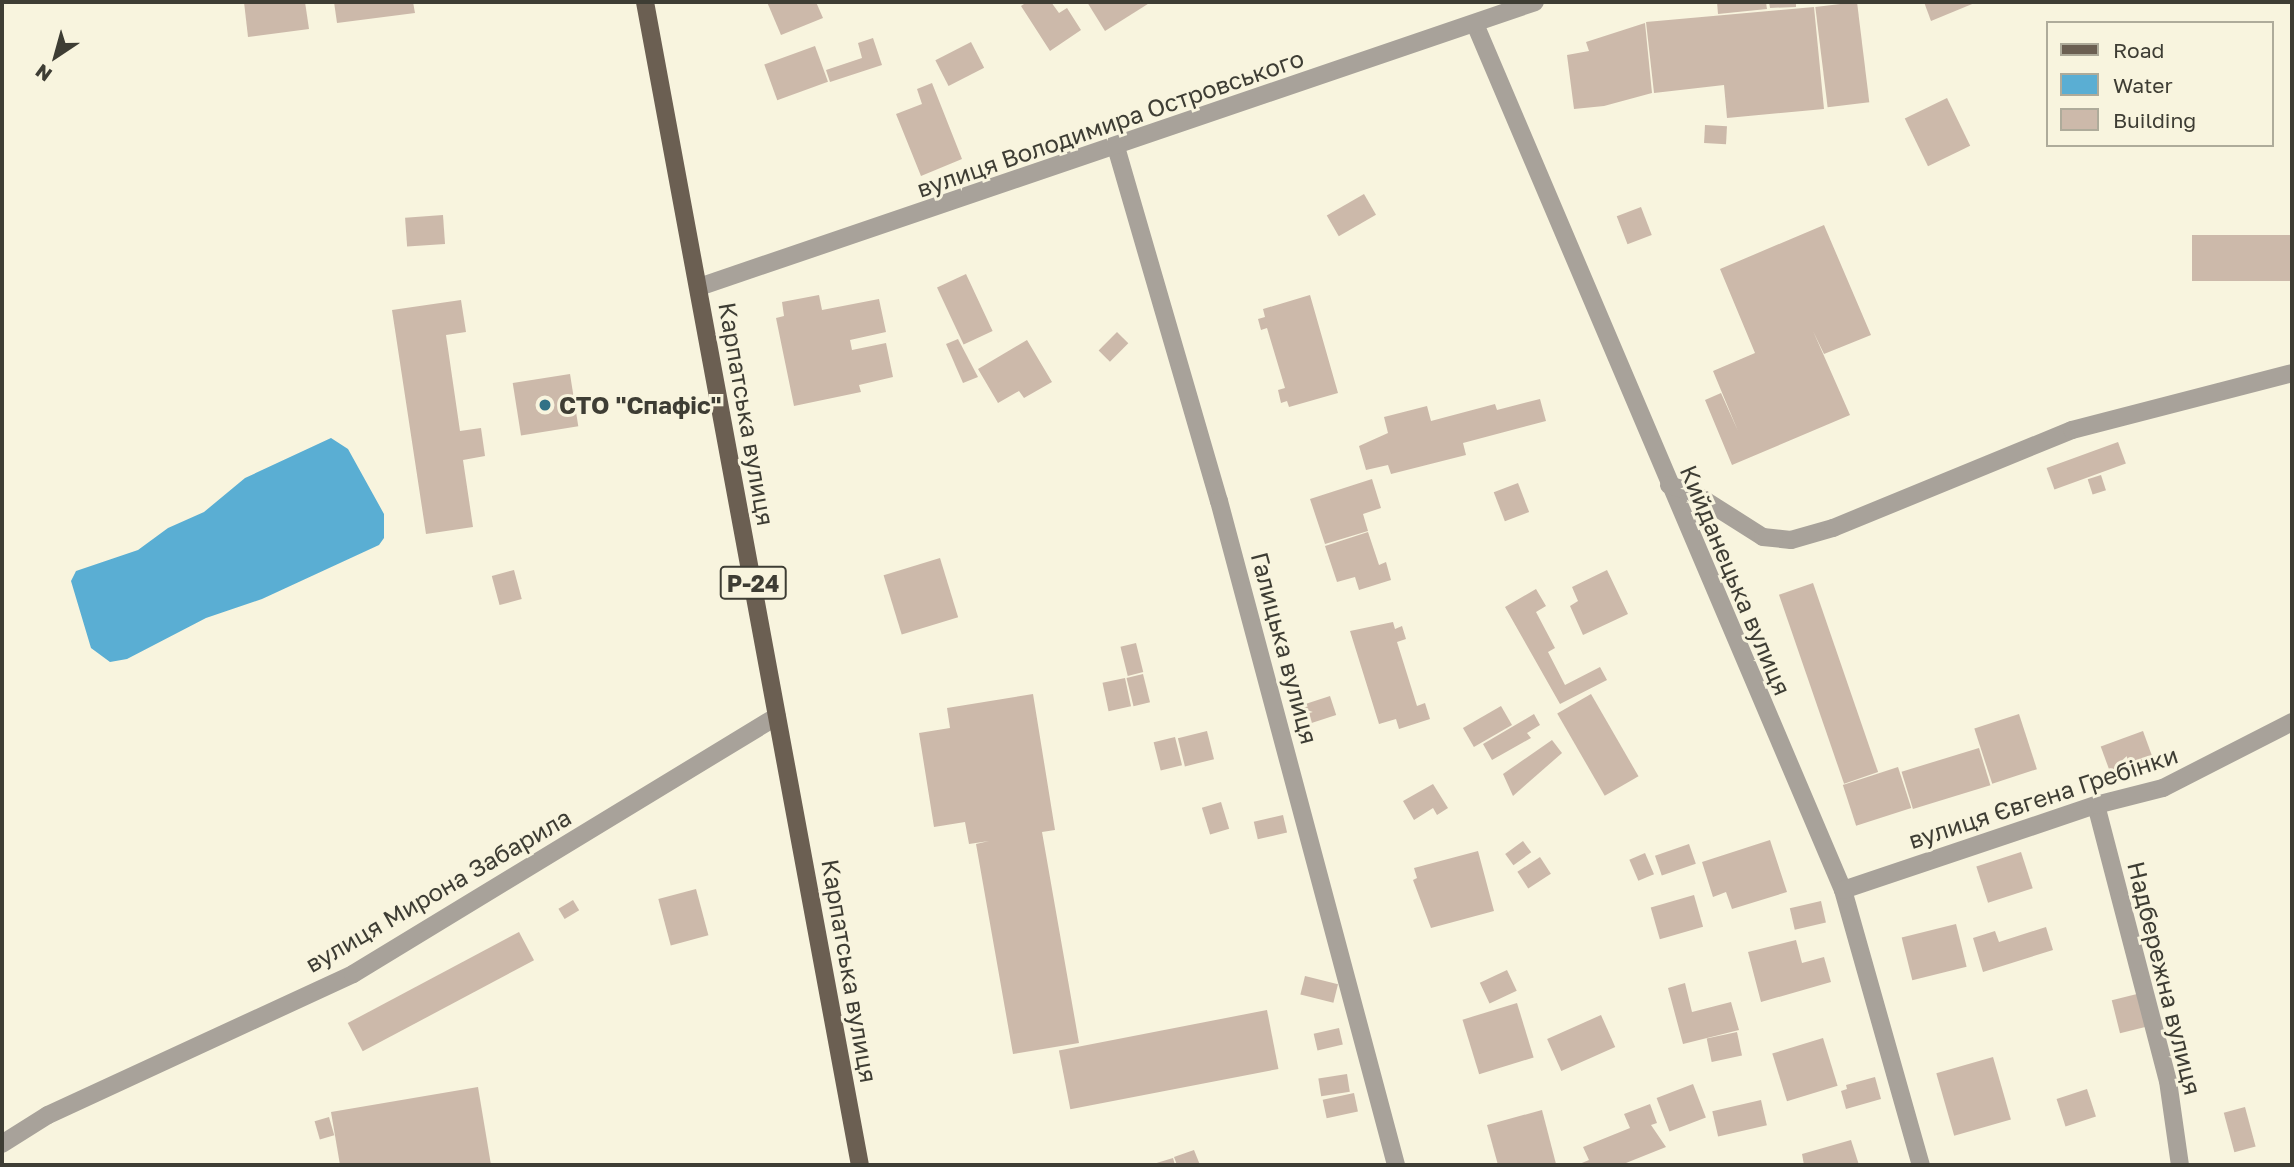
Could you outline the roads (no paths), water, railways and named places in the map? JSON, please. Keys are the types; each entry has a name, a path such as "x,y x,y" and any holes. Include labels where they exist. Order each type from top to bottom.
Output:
{"main road":[{"name":"Карпатська вулиця","path":"645,2 860,1165"}],"street":[{"name":"вулиця Володимира Островського","path":"699,287 1535,2"},
{"name":"Кийданецька вулиця","path":"1475,24 1843,890 1920,1165"},
{"name":"Галицька вулиця","path":"1116,147 1219,501 1396,1165"},
{"path":"1669,485 1692,492 1763,537 1791,540 1833,528 2072,430 2292,373"},
{"name":"вулиця Мирона Забарила","path":"2,1144 48,1115 353,974 777,716"},
{"name":"вулиця Євгена Гребінки","path":"1843,890 2096,805 2163,788 2292,722"},
{"name":"Надбережна вулиця","path":"2096,805 2168,1081 2180,1165"}],"water":[{"path":"331,438 348,449 384,514 384,538 379,545 262,599 206,618 127,659 110,662 91,648 71,581 76,571 138,550 168,528 204,512 245,478"}],"place":[{"name":"СТО \"Спафіс\"","path":"545,405"}]}
